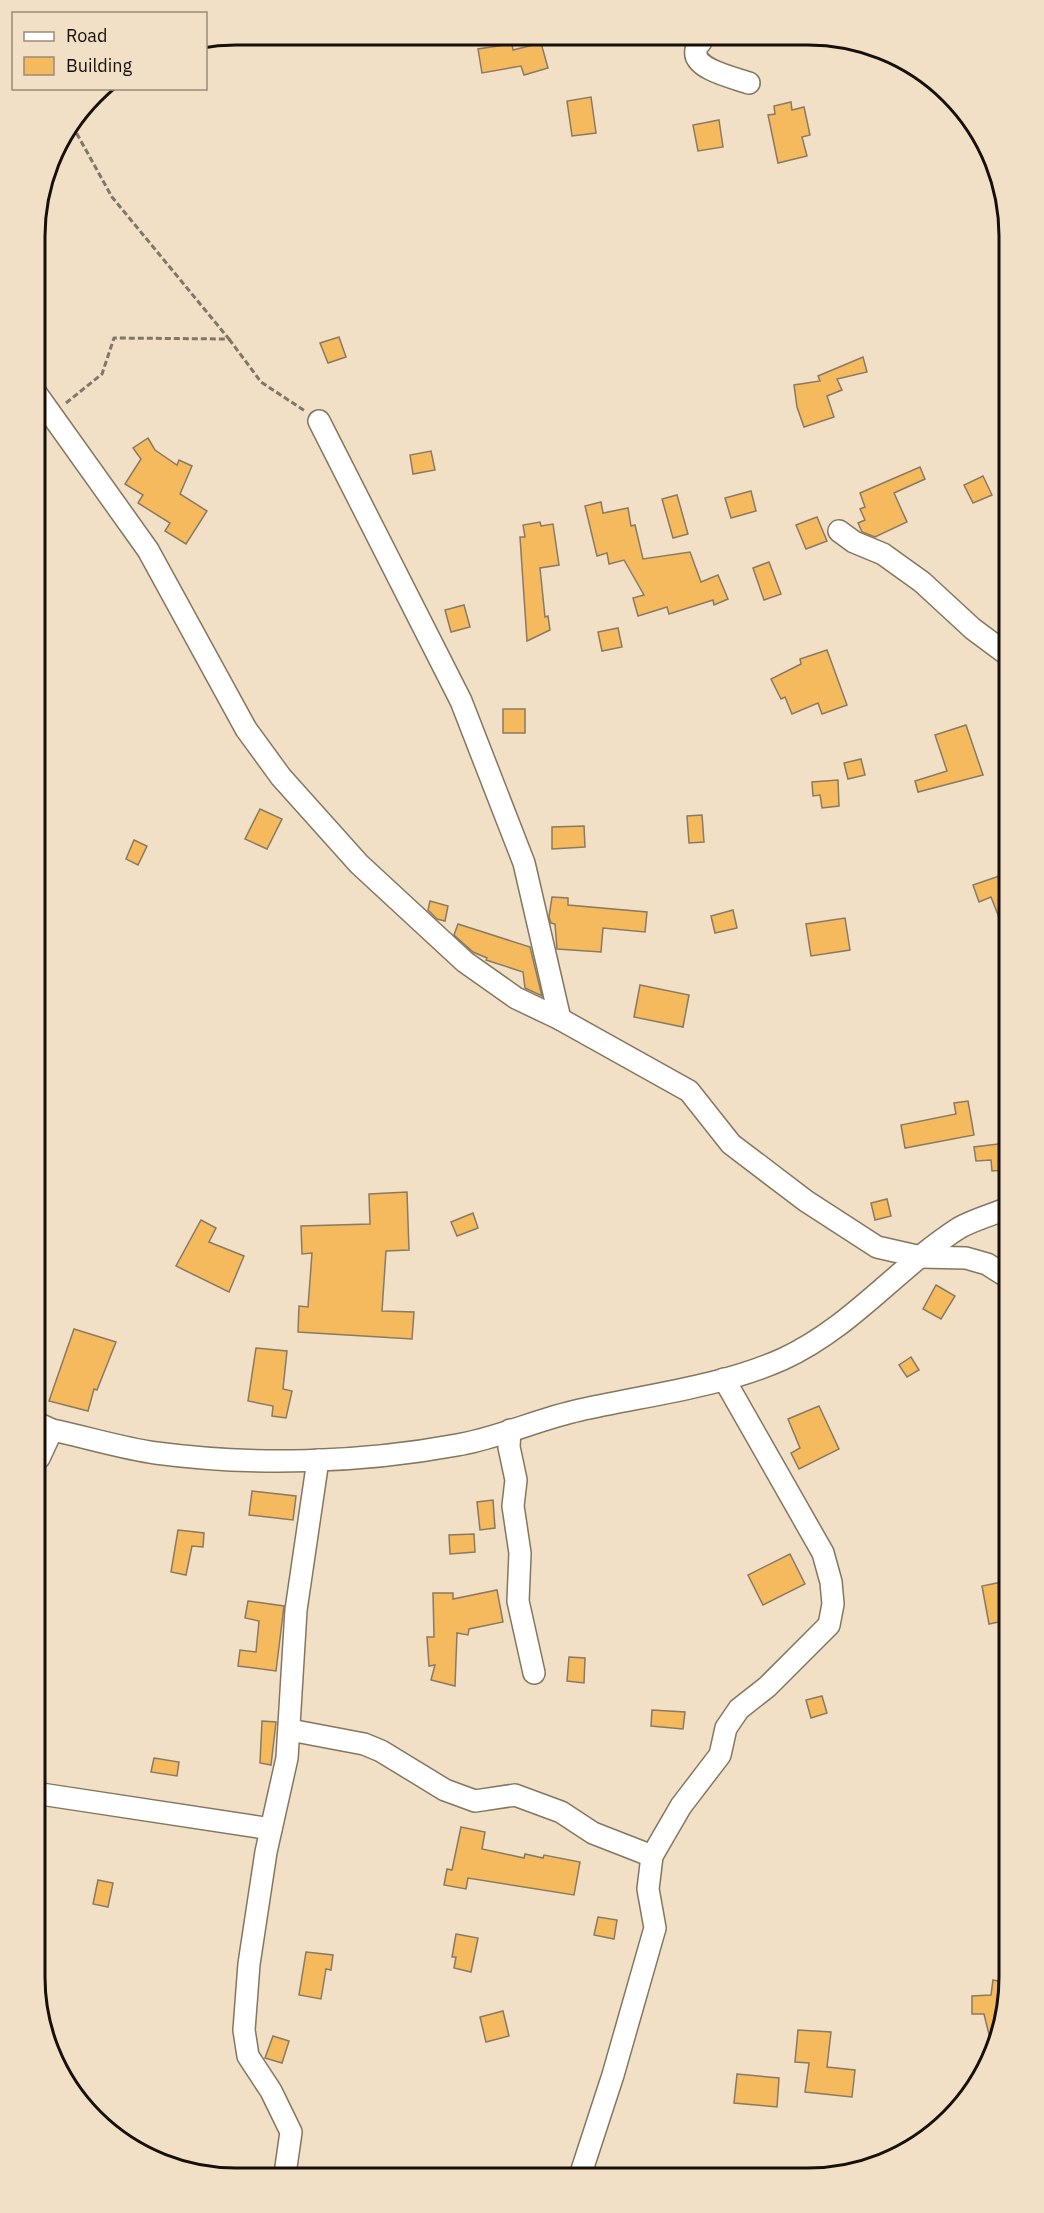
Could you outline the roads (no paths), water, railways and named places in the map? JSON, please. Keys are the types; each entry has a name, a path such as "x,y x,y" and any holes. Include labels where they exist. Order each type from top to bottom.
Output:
{"street":[{"path":"699,45 696,50 697,59 703,66 749,83"},
{"path":"45,407 148,550 246,729 281,777 359,864 465,962 516,998 560,1019 689,1091 731,1144 851,1232 877,1247 921,1257 966,1258 987,1264 999,1272"},
{"path":"319,421 461,701 524,863 560,1019"},
{"path":"839,531 854,542 883,554 922,582 973,629 999,648"},
{"path":"45,1427 154,1453 212,1459 318,1460 402,1454 460,1445 562,1414 724,1379 783,1359 843,1324 921,1257 961,1227 999,1212"},
{"path":"583,2168 623,2043 655,1928 648,1889 652,1856 681,1806 720,1755 726,1728 739,1709 767,1687 829,1625 834,1604 823,1553 724,1379"},
{"path":"510,1430 509,1447 516,1480 513,1506 520,1553 518,1602 534,1673"},
{"path":"286,2168 291,2132 271,2091 248,2056 244,2030 249,1964 271,1829 288,1758 296,1610 318,1460"},
{"path":"290,1730 364,1744 381,1751 445,1790 475,1801 515,1796 561,1812 593,1833 652,1856"},
{"path":"45,1795 271,1829"}]}
